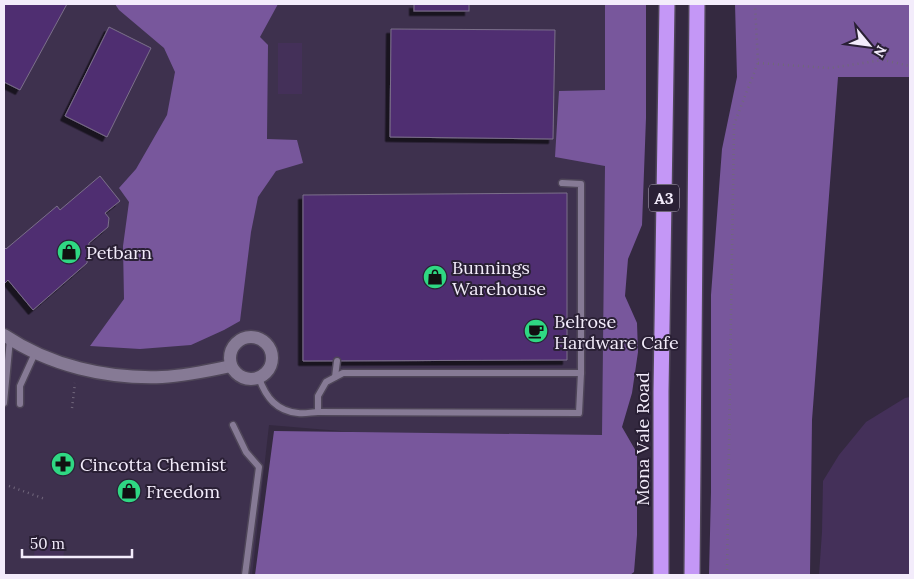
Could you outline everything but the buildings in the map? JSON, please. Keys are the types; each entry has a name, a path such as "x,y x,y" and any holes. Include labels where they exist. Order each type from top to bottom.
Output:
{"highway":[{"name":"Mona Vale Road","path":"661,575 661,374 667,4"},
{"name":"A3","path":"692,575 697,4"}],"street":[{"path":"7,337 42,357 70,366 133,377 182,375 231,366"},
{"path":"244,338 260,339 270,348 272,364 265,375 259,378 252,380 242,378 231,366 230,353 233,346 244,338"}],"lane":[{"path":"259,378 262,387 274,404 284,410 300,414 318,412 579,413 581,373 581,184 562,183"},
{"path":"4,403 7,337"},
{"path":"20,404 20,386 35,353"},
{"path":"335,377 337,361"},
{"path":"318,412 318,396 326,382 343,373 581,373"},
{"path":"233,425 246,452 259,468 245,575"}],"path":[{"path":"727,575 734,124 758,63 755,4"},
{"path":"758,63 830,68 882,60 910,66"},
{"path":"72,408 75,383"},
{"path":"9,486 45,499"}],"shaded area":[{"path":"4,4 607,4 607,440 519,446 269,425 252,575 4,575"},
{"path":"115,4 278,4 260,37 268,45 267,139 297,140 303,163 276,171 258,197 251,232 240,321 191,345 140,349 90,346 124,299 123,246 129,202 119,188 136,169 167,115 175,72 164,48 119,10"},
{"path":"605,4 646,4 646,118 642,225 628,259 625,296 637,323 638,352 632,393 622,427 637,453 637,535 634,572 630,575 255,575 274,431 602,435 605,166 555,157 559,91 605,90"},
{"path":"735,4 910,4 910,77 838,77 812,420 810,575 709,575 711,295 722,149 737,77"},
{"path":"278,43 302,43 302,94 278,94"},
{"path":"910,397 910,575 819,575 823,481 839,455 866,422 905,398"},
{"path":"35,542 65,545 63,559 34,556"}],"place":[{"name":"Petbarn","path":"69,252"},
{"name":"Bunnings Warehouse","path":"435,277"},
{"name":"Belrose Hardware Cafe","path":"536,331"},
{"name":"Cincotta Chemist","path":"63,464"},
{"name":"Freedom","path":"129,491"}]}
